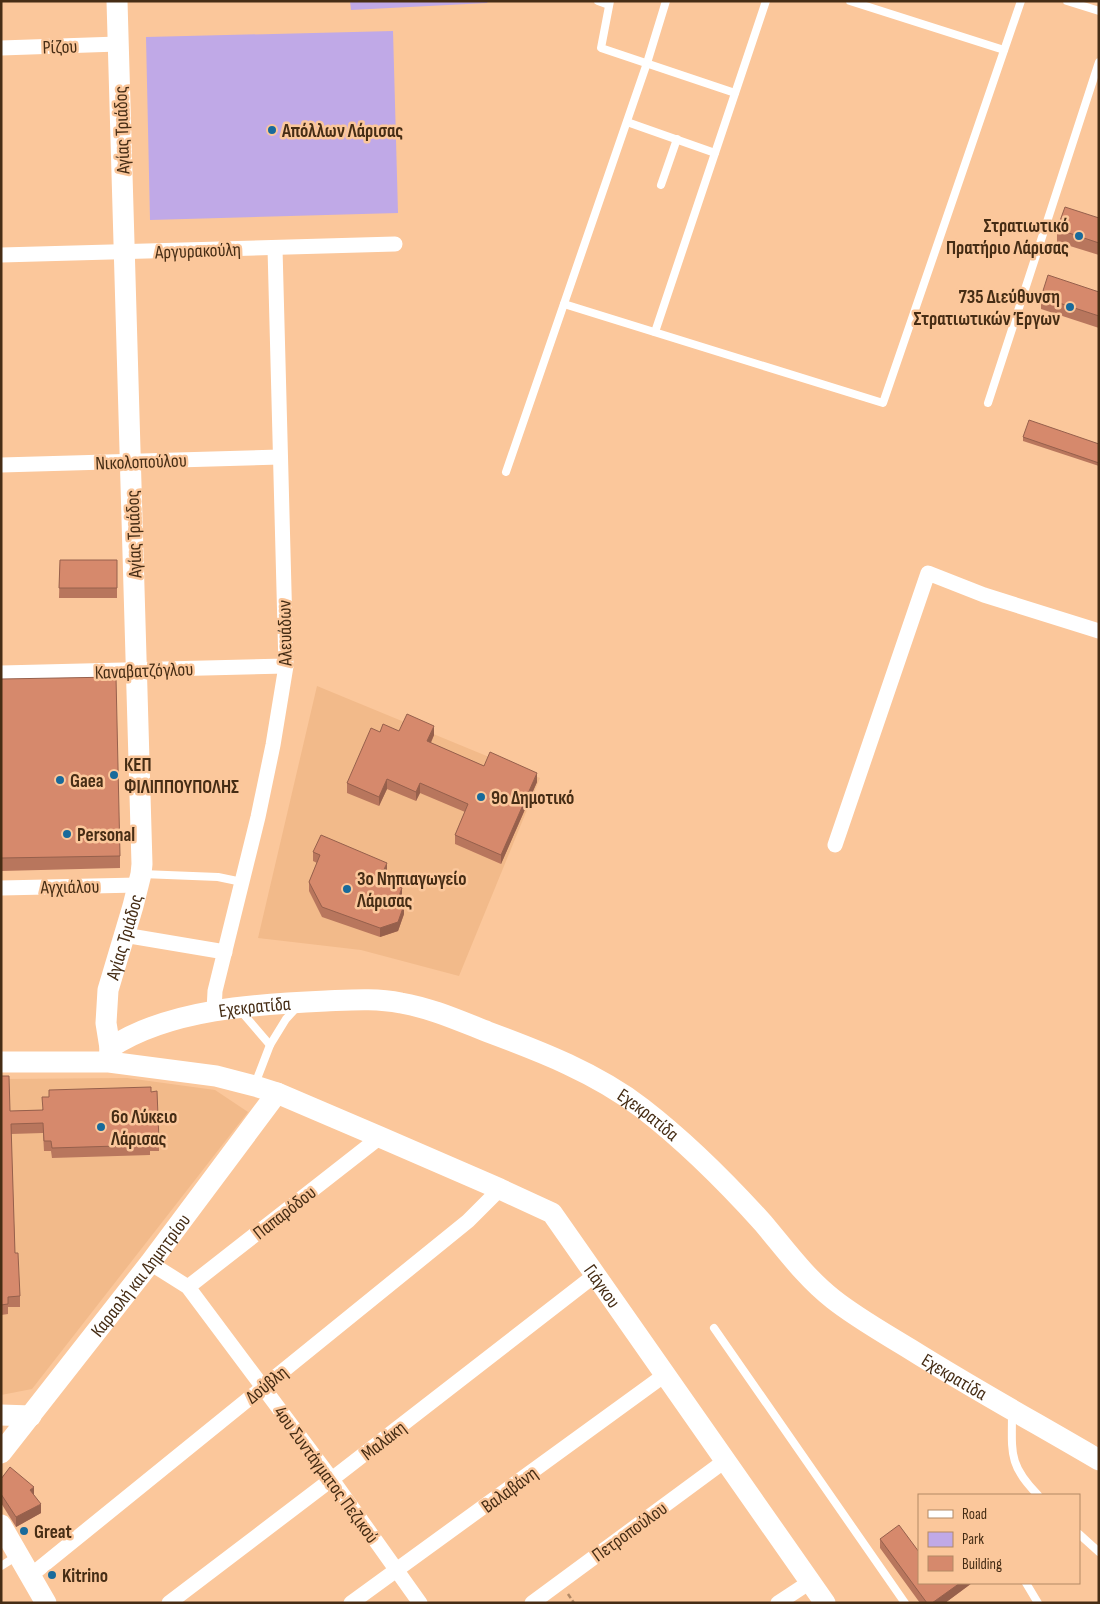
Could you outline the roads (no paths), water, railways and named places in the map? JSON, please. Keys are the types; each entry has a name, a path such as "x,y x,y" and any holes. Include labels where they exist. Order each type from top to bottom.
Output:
{"street":[{"name":"Αγίας Τριάδος","path":"110,1055 106,1023 108,990 140,879 131,462 117,1"},
{"name":"Ρίζου","path":"1,48 118,44"},
{"name":"Αργυρακούλη","path":"1,255 395,244"},
{"name":"Αλευάδων","path":"214,1011 215,991 273,745 286,666 275,248"},
{"name":"Νικολοπούλου","path":"1,465 280,458"},
{"path":"835,845 928,573 984,595 1099,632"},
{"name":"Καναβατζόγλου","path":"1,673 286,666"},
{"name":"Αγχιάλου","path":"1,888 140,879"},
{"path":"124,935 224,952"},
{"name":"Εχεκρατίδα","path":"110,1055 121,1041 188,1017 214,1011 301,1002 361,1000 402,1003 467,1023 591,1075 641,1108 704,1160 761,1221 807,1275 849,1311 932,1363 1099,1460"},
{"name":"Γιάγκου","path":"1,1062 110,1055 216,1076 255,1086 380,1137 552,1213 825,1603"},
{"name":"Καραολή και Δημητρίου","path":"1,1453 32,1416 278,1094"},
{"name":"Παπαρόδου","path":"188,1286 380,1137"},
{"name":"Δούβλη","path":"30,1576 468,1221 500,1189"},
{"name":"4ου Συντάγματος Πεζικού","path":"150,1263 188,1286 332,1479 420,1603"},
{"name":"Μαλάκη","path":"169,1603 595,1275"},
{"name":"Βαλαβάνη","path":"351,1603 666,1374"},
{"path":"1,1415 32,1416"},
{"name":"Πετροπούλου","path":"532,1603 726,1460"},
{"path":"1,1525 10,1561 30,1576 46,1603"},
{"path":"778,1603 810,1582"}],"lane":[{"path":"598,1 609,3 601,48 735,93"},
{"path":"506,472 627,122 666,1"},
{"path":"654,332 766,1"},
{"path":"850,1 1004,50"},
{"path":"564,304 884,403 1021,1"},
{"path":"1068,1 1099,12"},
{"path":"988,403 1099,62"},
{"path":"627,122 715,153"},
{"path":"661,185 676,139"},
{"path":"140,879 218,877 242,882"},
{"path":"255,1086 270,1045 286,1019 301,1002"},
{"path":"238,1008 270,1045"},
{"path":"714,1328 905,1603"},
{"path":"1012,1410 1012,1451 1016,1468 1037,1494"},
{"path":"1080,1535 1099,1552"},
{"path":"1027,1584 1038,1603"}],"place":[{"name":"Απόλλων Λάρισας","path":"272,130"},
{"name":"Στρατιωτικό Πρατήριο Λάρισας","path":"1079,236"},
{"name":"735 Διεύθυνση Στρατιωτικών Έργων","path":"1070,307"},
{"name":"ΚΕΠ ΦΙΛΙΠΠΟΥΠΟΛΗΣ","path":"114,775"},
{"name":"Gaea","path":"60,780"},
{"name":"9ο Δημοτικό","path":"481,797"},
{"name":"Personal","path":"67,834"},
{"name":"3o Νηπιαγωγείο Λάρισας","path":"347,889"},
{"name":"6ο Λύκειο Λάρισας","path":"101,1127"},
{"name":"Great","path":"24,1531"},
{"name":"Kitrino","path":"52,1575"}]}
